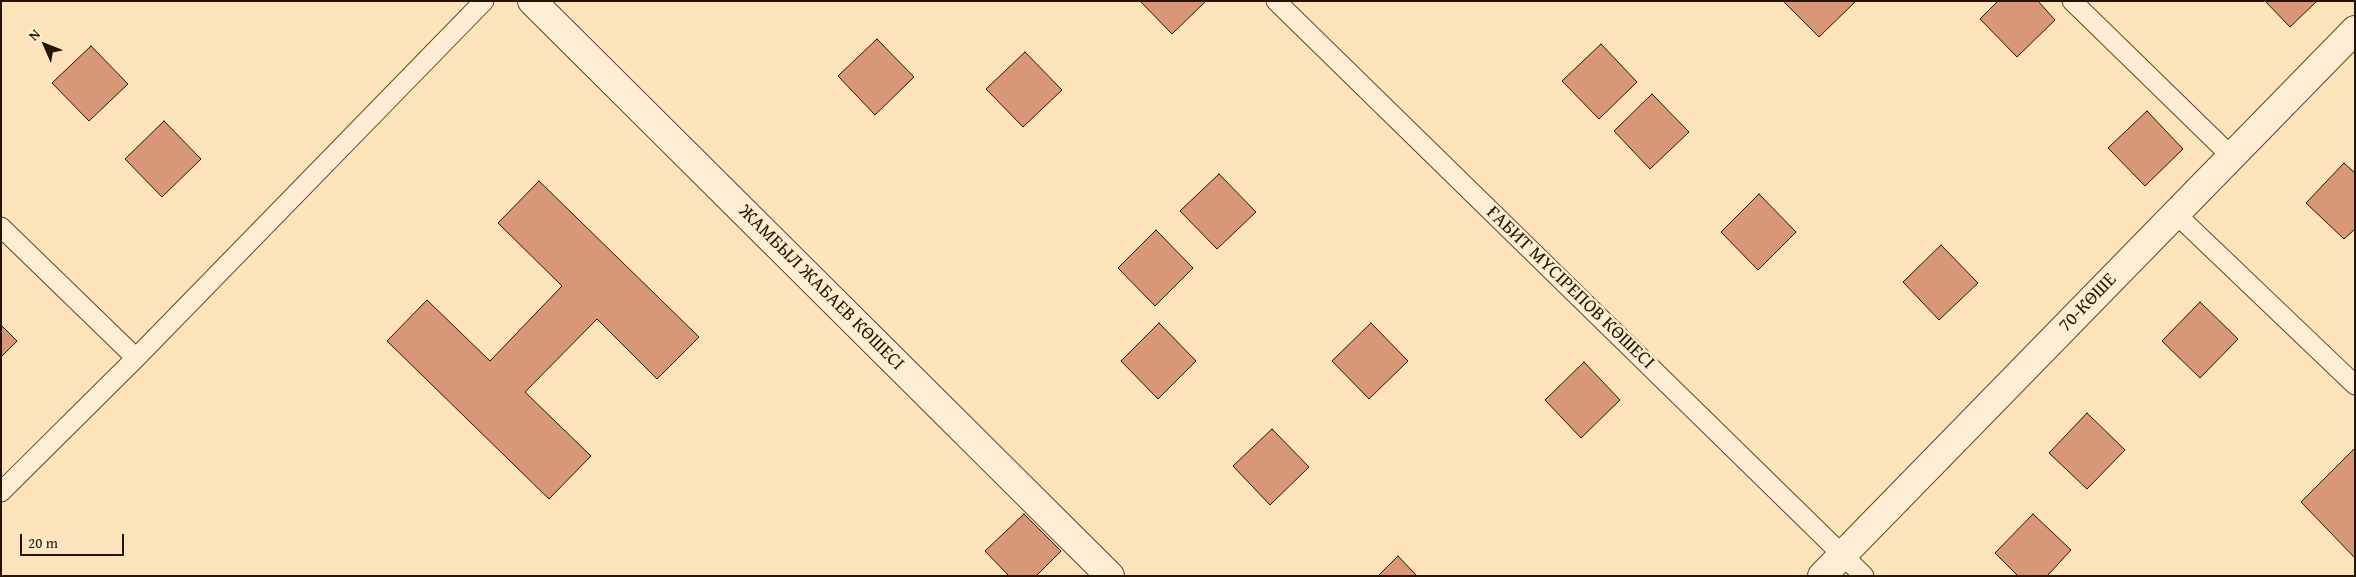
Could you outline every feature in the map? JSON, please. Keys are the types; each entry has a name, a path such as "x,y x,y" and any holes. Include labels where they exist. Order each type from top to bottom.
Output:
{"street":[{"name":"ЖАМБЫЛ ЖАБАЕВ КӨШЕСІ","path":"532,1 1110,576"},
{"name":"70-КӨШЕ","path":"1822,576 2355,30"}],"lane":[{"path":"1,492 136,358 484,1"},
{"name":"ҒАБИТ МҮСІРЕПОВ КӨШЕСІ","path":"1276,1 1864,576"},
{"path":"2072,1 2232,156"},
{"path":"2175,213 2355,385"},
{"path":"1,227 136,358"}],"building":[{"path":"1140,1 1206,1 1172,34"},
{"path":"1783,1 1856,1 1819,37"},
{"path":"1998,1 2038,1 2055,20 2017,57 1980,19"},
{"path":"2265,1 2317,1 2290,27"},
{"path":"877,39 914,77 875,115 838,76"},
{"path":"1601,44 1637,82 1599,119 1562,81"},
{"path":"91,46 128,84 89,121 52,83"},
{"path":"1025,52 1062,90 1023,127 986,89"},
{"path":"1652,94 1689,132 1650,169 1614,131"},
{"path":"2147,111 2183,149 2145,186 2108,148"},
{"path":"164,121 201,159 162,197 125,159"},
{"path":"2344,163 2355,173 2355,229 2344,239 2306,203"},
{"path":"1219,174 1256,212 1217,249 1180,211"},
{"path":"539,181 699,337 657,379 597,319 525,392 591,456 549,499 387,341 427,300 490,361 562,286 498,223"},
{"path":"1759,194 1796,232 1758,270 1721,232"},
{"path":"1156,230 1193,268 1155,306 1118,268"},
{"path":"1941,245 1978,283 1939,320 1903,282"},
{"path":"2200,302 2238,339 2200,378 2162,341"},
{"path":"1159,323 1196,361 1158,399 1121,361"},
{"path":"1371,323 1408,361 1369,399 1332,361"},
{"path":"1,325 17,341 1,357"},
{"path":"1584,362 1620,400 1581,438 1545,400"},
{"path":"2087,413 2125,450 2087,489 2049,453"},
{"path":"1272,429 1309,467 1270,505 1233,466"},
{"path":"2355,448 2355,558 2301,502"},
{"path":"1024,514 1061,551 1036,576 1009,576 985,551"},
{"path":"2033,514 2071,550 2047,576 2018,576 1995,553"},
{"path":"1398,556 1417,576 1378,576"}]}
